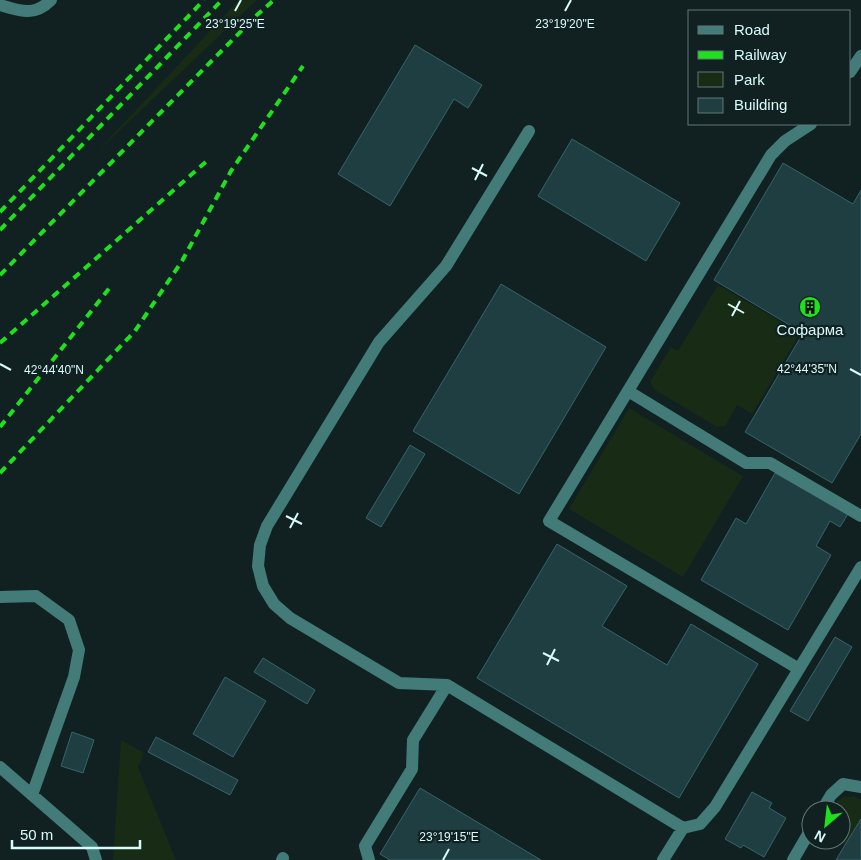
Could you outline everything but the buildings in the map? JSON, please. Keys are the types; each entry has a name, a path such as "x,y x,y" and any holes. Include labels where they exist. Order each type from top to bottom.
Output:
{"lane":[{"path":"0,5 21,12 44,6 51,0"},
{"path":"851,71 861,56"},
{"path":"799,669 549,522 771,155 785,141 809,125"},
{"path":"529,131 446,266 379,342 267,526 260,545 258,566 263,586 274,604 290,618 398,683 447,685 683,828 700,824 715,807 861,567"},
{"path":"628,391 746,462 770,463 861,516"},
{"path":"0,597 36,596 68,620 79,650 74,676 32,795"},
{"path":"369,860 365,846 412,769 413,740 447,685"},
{"path":"0,767 92,847 96,860"},
{"path":"828,800 843,784 861,787"},
{"path":"664,860 683,828"},
{"path":"793,860 801,846"}],"green space":[{"path":"239,0 257,0 95,154"},
{"path":"718,285 800,333 752,414 737,405 725,426 717,427 655,390 651,380 671,347 678,351"},
{"path":"629,408 743,476 683,577 569,509"},
{"path":"121,740 144,753 138,767 176,860 113,860"},
{"path":"844,797 855,797 861,800 861,819 851,835 851,800 839,800"}],"railway":[{"path":"0,212 204,0"},
{"path":"0,230 222,0"},
{"path":"0,275 274,0"},
{"path":"0,473 135,331 182,261 231,171 303,66"},
{"path":"0,343 208,160"},
{"path":"0,427 111,286"}],"place":[{"name":"Софарма","path":"810,307"}]}
